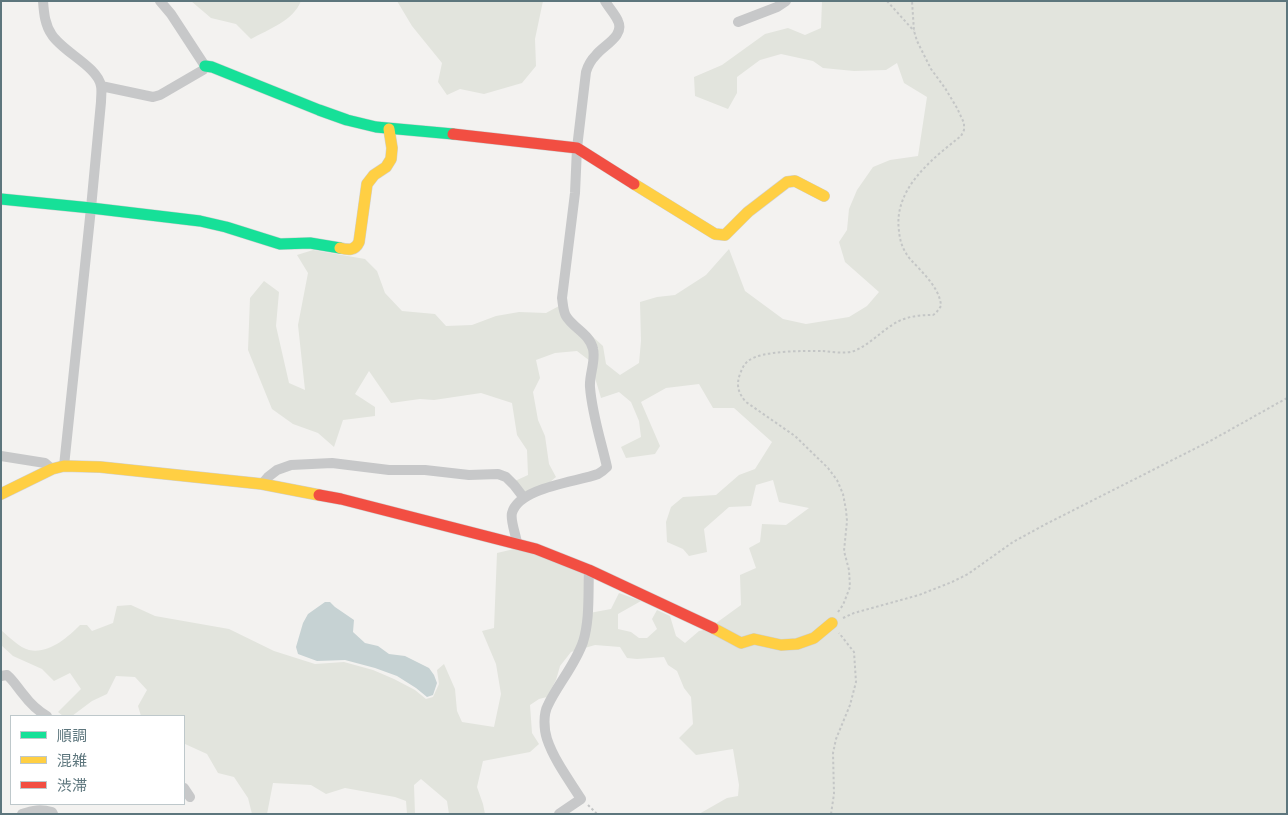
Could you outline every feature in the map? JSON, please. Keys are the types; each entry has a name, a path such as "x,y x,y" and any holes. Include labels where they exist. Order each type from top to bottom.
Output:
{"street":[{"path":"43,1 44,20 52,36 90,69 97,77 101,86 91,208 64,466"},
{"path":"160,1 171,14 205,66 212,67 357,124 389,129 406,129 577,148 715,234 725,235 748,212 787,182 795,181 824,196"},
{"path":"517,543 512,513 517,502 546,488 600,473 608,466 592,404 590,386 594,357 593,347 583,334 571,324 565,314 562,298 575,193 577,148 586,72 589,63 595,55 617,36 620,30 618,22 604,1"},
{"path":"738,22 777,7 786,1"},
{"path":"101,86 153,97 160,95 203,70 205,66"},
{"path":"1,199 200,221 280,244 310,243 350,250 358,246 360,240 367,184 374,175 386,167 391,158 392,148 389,129"},
{"path":"1,456 45,463 52,469"},
{"path":"262,484 268,476 277,470 291,465 332,463 389,470 425,470 469,475 498,474 506,476 524,498"},
{"path":"1,494 52,469 64,466 262,484 341,499 536,549 590,570 724,633 741,643 748,639 757,639 785,646 796,644 813,638 832,623"},
{"path":"559,814 581,799 546,738 546,707 576,658 583,642 587,622 590,570"},
{"path":"1,676 7,675 13,680 23,694 45,715"},
{"path":"22,814 31,810 41,809 53,814"}],"path":[{"path":"887,1 914,31"},
{"path":"832,623 843,605 850,588 849,570 844,551 848,521 843,494 837,480 817,456 795,436 746,402 738,389 738,378 747,361 763,354 853,351 899,321 907,318 933,315 941,306 941,302 931,284 902,248 898,216 906,193 916,177 930,161 961,136 964,130 964,123 957,108 922,52 914,31 912,1"},
{"path":"832,623 854,612 919,595 952,582 968,574 1022,538 1212,440 1287,398"},
{"path":"831,814 834,794 833,752 856,682 854,652 832,623"}],"shaded area":[{"path":"191,1 301,1 286,19 251,39 236,24 211,18"},
{"path":"397,1 543,1 535,39 536,66 522,83 484,94 460,89 447,95 438,82 442,63 412,26"},
{"path":"822,1 1287,1 1287,814 699,814 727,798 738,796 739,785 733,749 696,755 679,738 693,724 691,697 684,688 677,671 668,665 664,657 627,658 620,647 595,645 571,652 560,666 556,680 547,697 539,699 530,705 532,733 539,744 530,752 483,761 477,787 485,814 449,814 447,801 421,779 414,785 415,814 407,814 406,801 395,797 345,788 326,794 311,785 273,783 267,814 252,814 248,798 234,777 218,773 207,754 185,744 185,715 141,715 138,706 147,690 135,677 116,676 107,694 92,701 73,715 62,715 58,712 81,689 70,673 54,681 42,669 13,656 1,645 1,630 14,642 26,649 44,650 63,640 80,625 87,625 92,631 113,623 117,606 131,605 155,616 229,629 274,651 315,664 344,662 373,670 415,690 426,699 433,697 439,684 437,670 444,664 455,689 457,711 462,722 494,727 501,694 496,664 482,631 494,628 497,553 514,549 534,552 584,574 584,614 611,609 619,593 641,601 618,614 618,629 631,632 639,638 647,638 657,629 652,619 657,610 670,616 676,636 685,643 699,631 708,629 741,605 740,575 756,568 749,548 760,542 762,524 786,525 809,508 779,502 773,480 756,485 751,506 729,507 704,529 707,552 689,556 683,549 667,542 666,522 671,507 683,497 716,495 739,475 755,469 772,442 734,408 713,408 699,384 666,388 641,402 660,446 655,454 626,458 621,447 641,437 639,421 631,402 619,392 601,398 590,361 577,351 555,353 536,360 540,378 533,392 538,420 545,436 549,464 556,477 525,495 515,481 528,475 527,450 517,435 512,403 481,393 434,400 420,399 391,403 369,371 355,394 375,407 375,416 343,420 334,447 318,433 293,424 272,409 248,350 250,298 264,281 279,292 276,326 289,383 305,390 298,325 308,273 297,255 313,250 365,259 377,271 385,293 402,311 435,314 446,326 472,325 496,316 519,312 546,313 559,306 603,346 606,364 620,375 639,363 641,341 640,302 657,297 675,295 706,275 729,249 745,291 783,319 806,324 849,317 867,306 879,292 845,262 839,242 847,230 849,209 857,190 873,167 890,160 918,156 927,97 904,83 897,63 886,70 854,71 823,68 813,61 781,54 760,60 737,77 737,93 728,109 695,96 694,77 722,65 765,34 788,28 805,35 821,28"},
{"path":"325,602 330,602 354,620 353,632 365,643 378,646 389,654 405,656 429,668 437,683 433,695 427,697 397,676 375,668 345,660 317,661 298,654 296,647 303,623 308,614"}],"traffic: fast":[{"path":"205,66 212,67 347,120 376,127 453,134"},
{"path":"1,199 200,221 280,244 310,243 340,248"}],"traffic: slow":[{"path":"340,248 351,249 359,242 367,184 374,175 386,167 391,159 392,148 389,129"},
{"path":"634,184 715,234 725,235 748,212 787,182 795,181 824,196"},
{"path":"1,494 52,469 64,466 100,467 262,484 319,495"},
{"path":"713,628 741,643 754,639 781,645 797,644 814,638 832,623"}],"traffic: jam":[{"path":"453,134 577,148 634,184"},
{"path":"319,495 536,549 589,570 713,628"}]}
